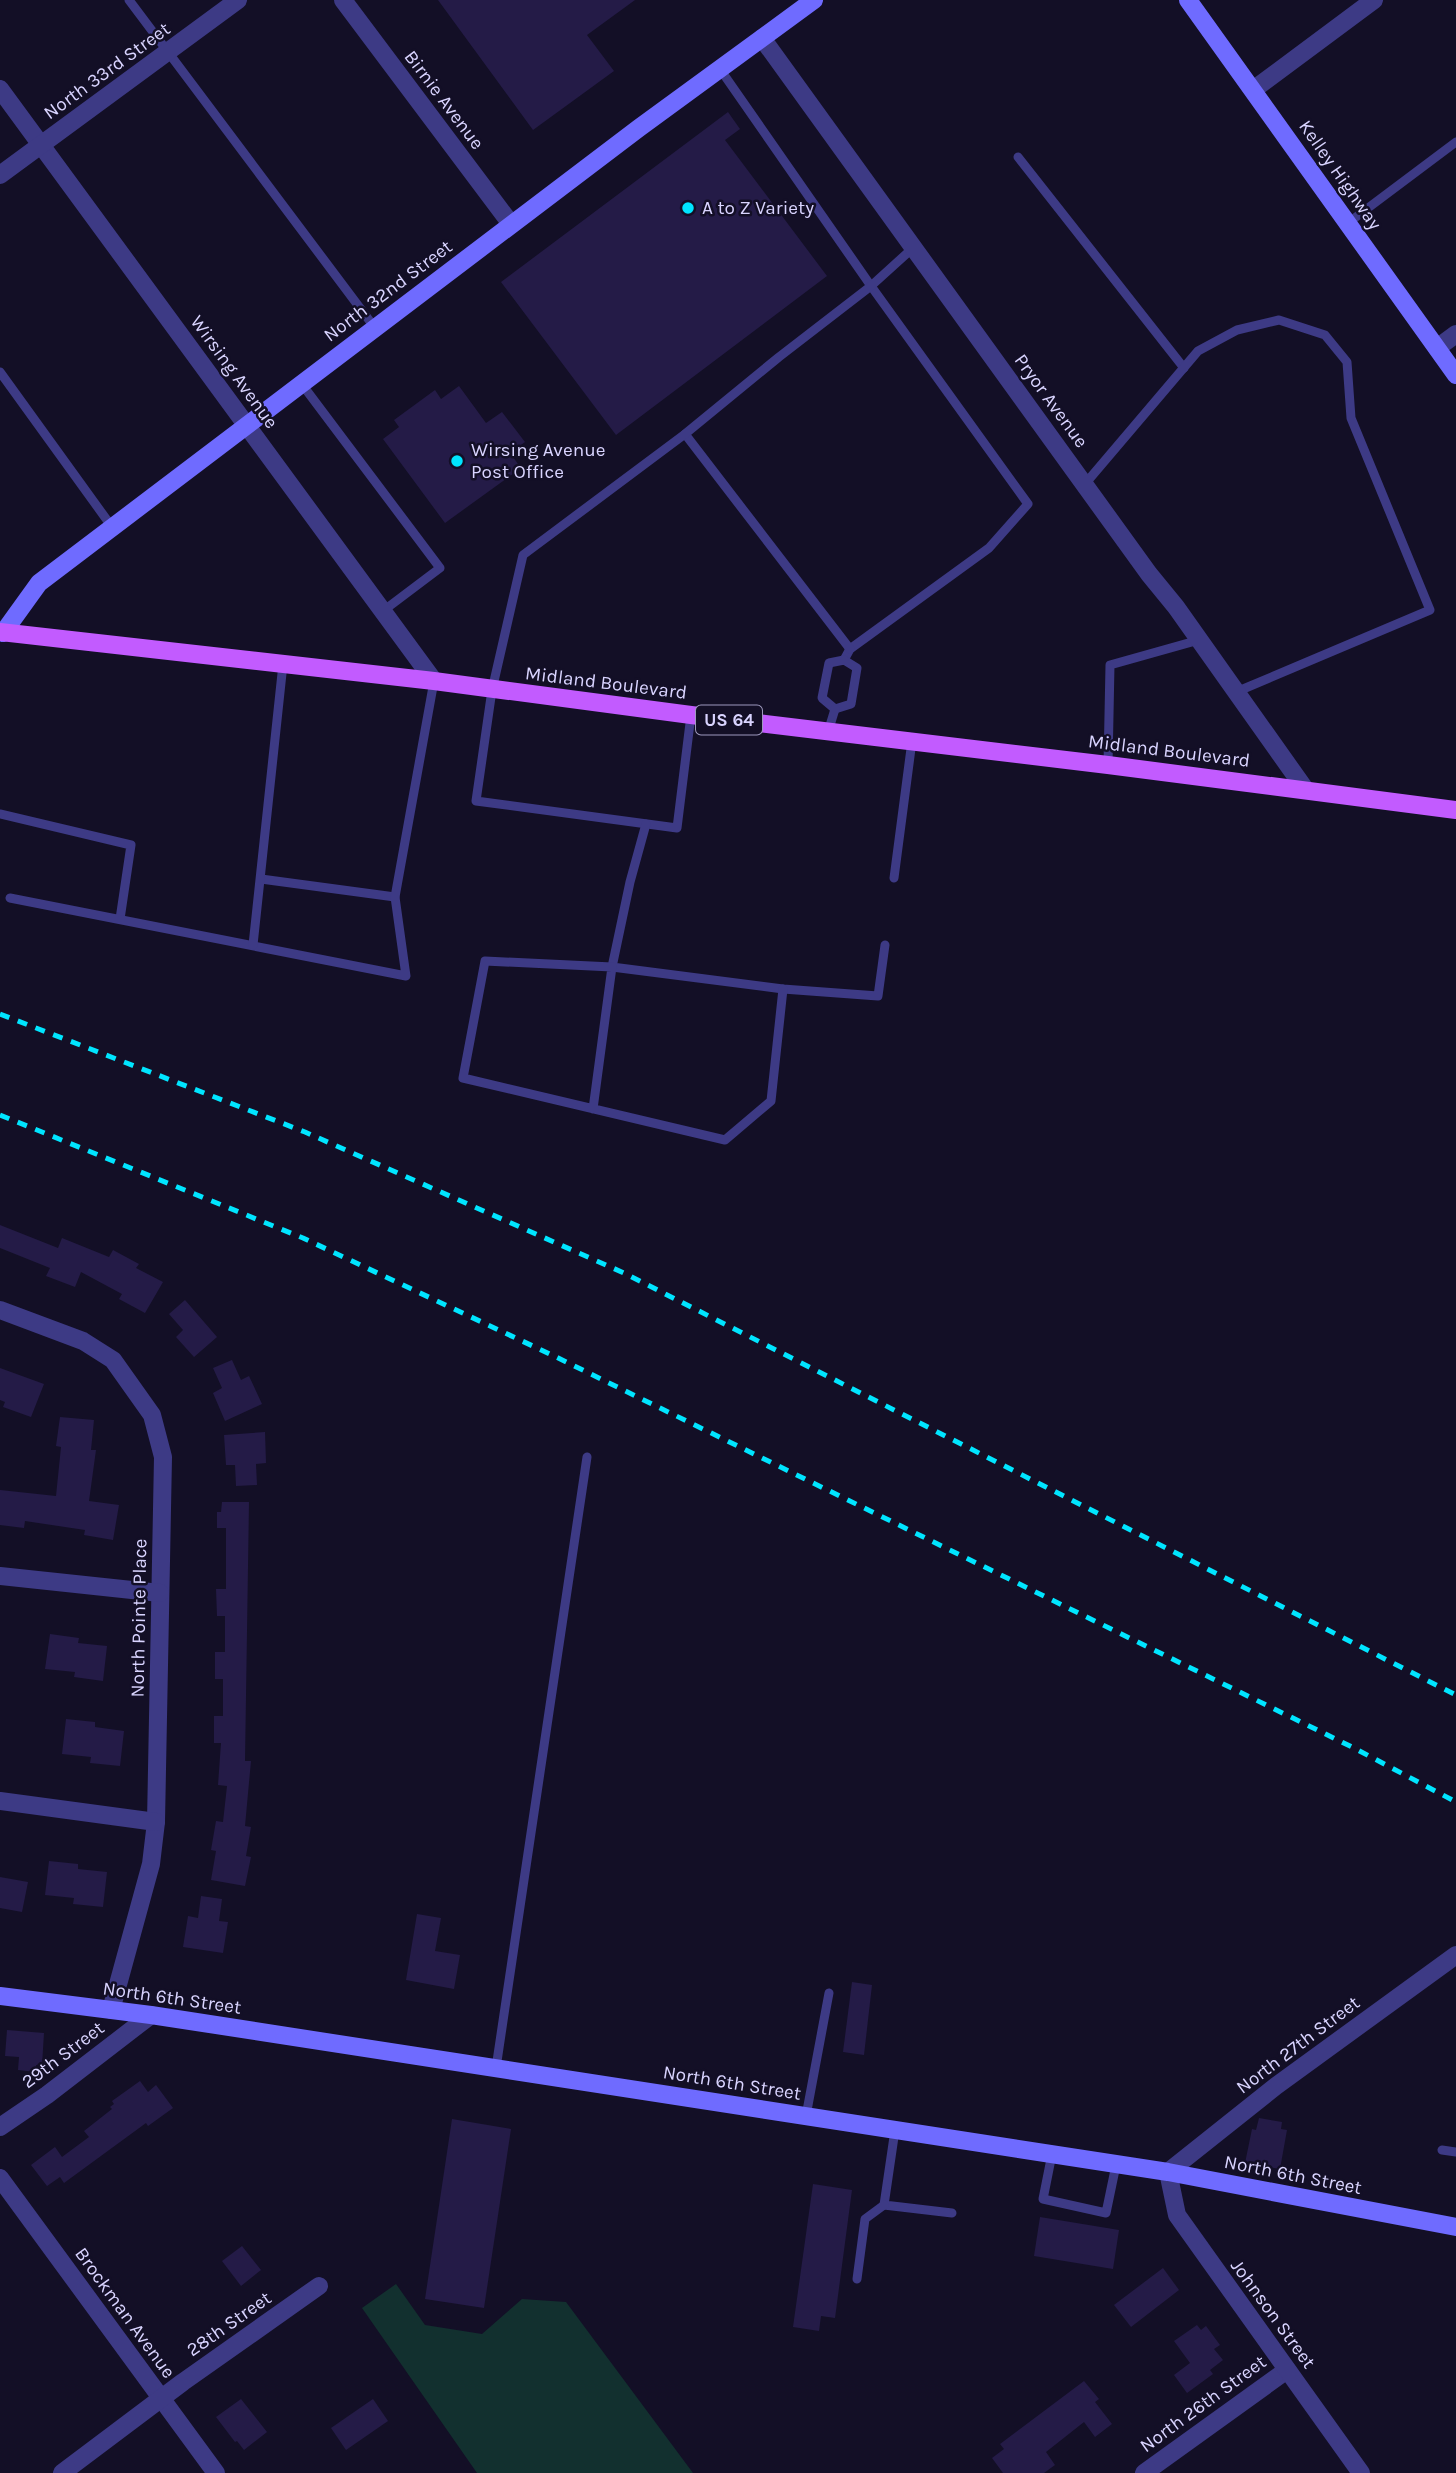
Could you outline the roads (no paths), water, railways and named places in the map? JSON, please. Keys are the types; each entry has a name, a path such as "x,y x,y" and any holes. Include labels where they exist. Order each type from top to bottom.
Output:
{"main road":[{"name":"Midland Boulevard","path":"1,632 434,681 1456,810"}],"street":[{"name":"North 33rd Street","path":"0,175 238,0"},
{"name":"Birnie Avenue","path":"343,0 511,224"},
{"name":"North 32nd Street","path":"1,632 39,583 511,224 814,0"},
{"name":"Kelley Highway","path":"1188,0 1456,375"},
{"path":"1253,90 1374,0"},
{"name":"Pryor Avenue","path":"762,38 1306,789"},
{"name":"Wirsing Avenue","path":"0,89 434,681"},
{"path":"1437,348 1456,334"},
{"name":"North Pointe Place","path":"0,1310 83,1341 113,1360 152,1415 163,1457 156,1822 151,1864 111,2010"},
{"path":"0,1576 160,1593"},
{"path":"0,1801 156,1822"},
{"name":"North 27th Street","path":"1168,2172 1276,2087 1456,1955"},
{"name":"North 6th Street","path":"0,1996 151,2015 1168,2172 1456,2227"},
{"name":"29th Street","path":"0,2127 47,2095 151,2015"},
{"name":"Johnson Street","path":"1168,2172 1177,2216 1360,2473"},
{"name":"Brockman Avenue","path":"0,2178 216,2473"},
{"name":"28th Street","path":"62,2473 319,2286"},
{"name":"North 26th Street","path":"1144,2473 1287,2370"}],"lane":[{"path":"129,0 374,328"},
{"path":"720,69 871,286 1028,503 989,548 850,649 844,660"},
{"path":"1348,223 1456,142"},
{"path":"1018,157 1184,368"},
{"path":"691,715 677,828 476,801 492,690 523,555 685,434 871,286 914,247"},
{"path":"1085,484 1198,351 1237,330 1279,320 1325,335 1347,362 1351,418 1430,610 1236,692"},
{"path":"0,372 112,527"},
{"path":"301,383 440,568 383,611"},
{"path":"685,434 850,649"},
{"path":"1108,765 1110,665 1199,640"},
{"path":"844,660 857,668 851,704 835,709 822,698 829,663 844,660"},
{"path":"253,945 283,664"},
{"path":"10,898 406,976 395,897 434,681"},
{"path":"828,732 835,709"},
{"path":"894,877 912,741"},
{"path":"0,814 131,845 120,919"},
{"path":"593,1109 612,967 630,882 646,824"},
{"path":"261,879 395,897"},
{"path":"783,989 771,1101 725,1140 463,1077 485,961 612,967 783,989 878,996 885,945"},
{"path":"496,2068 587,1457"},
{"path":"806,2116 829,1993"},
{"path":"884,2205 895,2130"},
{"path":"1442,2150 1456,2152"},
{"path":"1052,2154 1043,2199 1106,2213 1116,2165"},
{"path":"857,2279 865,2219 884,2205 952,2213"}],"railway":[{"path":"0,1014 305,1132 624,1273 1456,1695"},
{"path":"0,1115 303,1238 554,1356 1354,1748 1456,1802"}],"place":[{"name":"A to Z Variety","path":"688,208"},
{"name":"Wirsing Avenue Post Office","path":"457,461"}]}
